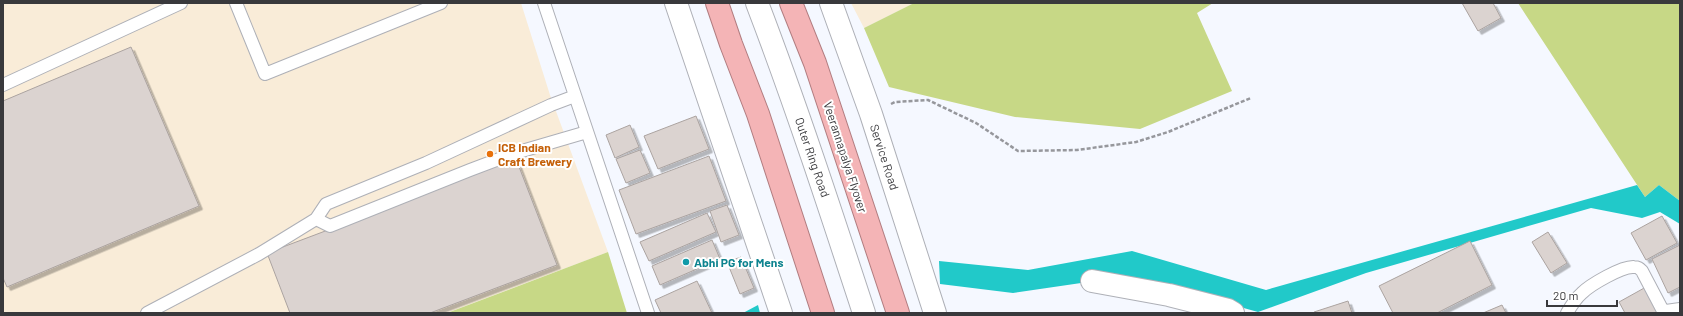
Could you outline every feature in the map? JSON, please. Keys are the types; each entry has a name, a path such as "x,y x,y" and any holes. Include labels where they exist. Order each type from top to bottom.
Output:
{"highway":[{"path":"717,3 758,114 823,313"},
{"name":"Veerannapalya Flyover","path":"791,3 815,63 898,313"}],"street":[{"path":"676,3 781,313"},
{"name":"Outer Ring Road","path":"757,3 785,76 864,313"},
{"name":"Service Road","path":"831,3 871,114 935,313"},
{"path":"1092,282 1168,295 1228,310 1233,313"}],"lane":[{"path":"3,85 181,3"},
{"path":"236,3 265,74 441,3"},
{"path":"544,3 648,313"},
{"path":"147,313 259,254 316,219 326,204 426,163 551,105 575,96"},
{"path":"316,219 330,226 515,153 587,132"},
{"path":"1567,313 1580,294 1590,286 1632,267 1639,268 1642,271 1662,309 1666,311 1680,308"}],"path":[{"path":"871,114 895,102 928,100 976,123 1018,151 1077,150 1136,142 1168,132 1251,98"}],"shaded area":[{"path":"3,3 521,3 550,95 608,252 447,313 3,313"},
{"path":"851,3 914,3 864,28"}],"green space":[{"path":"914,3 1213,3 1197,13 1232,91 1140,129 1015,117 889,87 864,28"},
{"path":"1518,3 1680,3 1680,201 1659,185 1645,197"},
{"path":"608,252 627,313 447,313"}],"water":[{"path":"1637,185 1645,197 1659,185 1680,201 1680,224 1660,212 1642,218 1591,208 1366,273 1258,312 1129,276 1013,293 940,284 939,261 1028,270 1132,251 1266,290"},
{"path":"758,305 760,313 743,313"}],"building":[{"path":"1462,3 1493,3 1501,18 1478,31"},
{"path":"131,47 199,206 7,287 3,278 3,101"},
{"path":"696,116 709,149 658,169 644,136"},
{"path":"630,125 639,147 615,158 606,135"},
{"path":"640,150 650,173 626,183 616,159"},
{"path":"709,156 726,201 636,234 619,190"},
{"path":"516,159 557,265 430,313 290,313 267,253"},
{"path":"727,205 739,235 721,242 710,211"},
{"path":"707,213 716,232 649,261 640,242"},
{"path":"1662,216 1677,243 1646,260 1631,233"},
{"path":"1548,232 1567,263 1551,273 1532,242"},
{"name":"Abhi PG for Mens","path":"712,240 720,259 660,285 652,266"},
{"path":"1470,241 1492,285 1437,313 1393,313 1379,286"},
{"path":"1680,245 1680,287 1668,293 1652,259"},
{"path":"741,257 754,288 740,294 727,262"},
{"path":"697,281 712,313 661,313 655,300"},
{"path":"1646,287 1661,313 1625,313 1619,302"},
{"path":"1348,301 1352,313 1314,313 1314,312"},
{"path":"1502,305 1506,313 1483,313"}],"place":[{"name":"ICB Indian Craft Brewery","path":"490,154"},
{"name":"Abhi PG for Mens","path":"686,262"}]}
